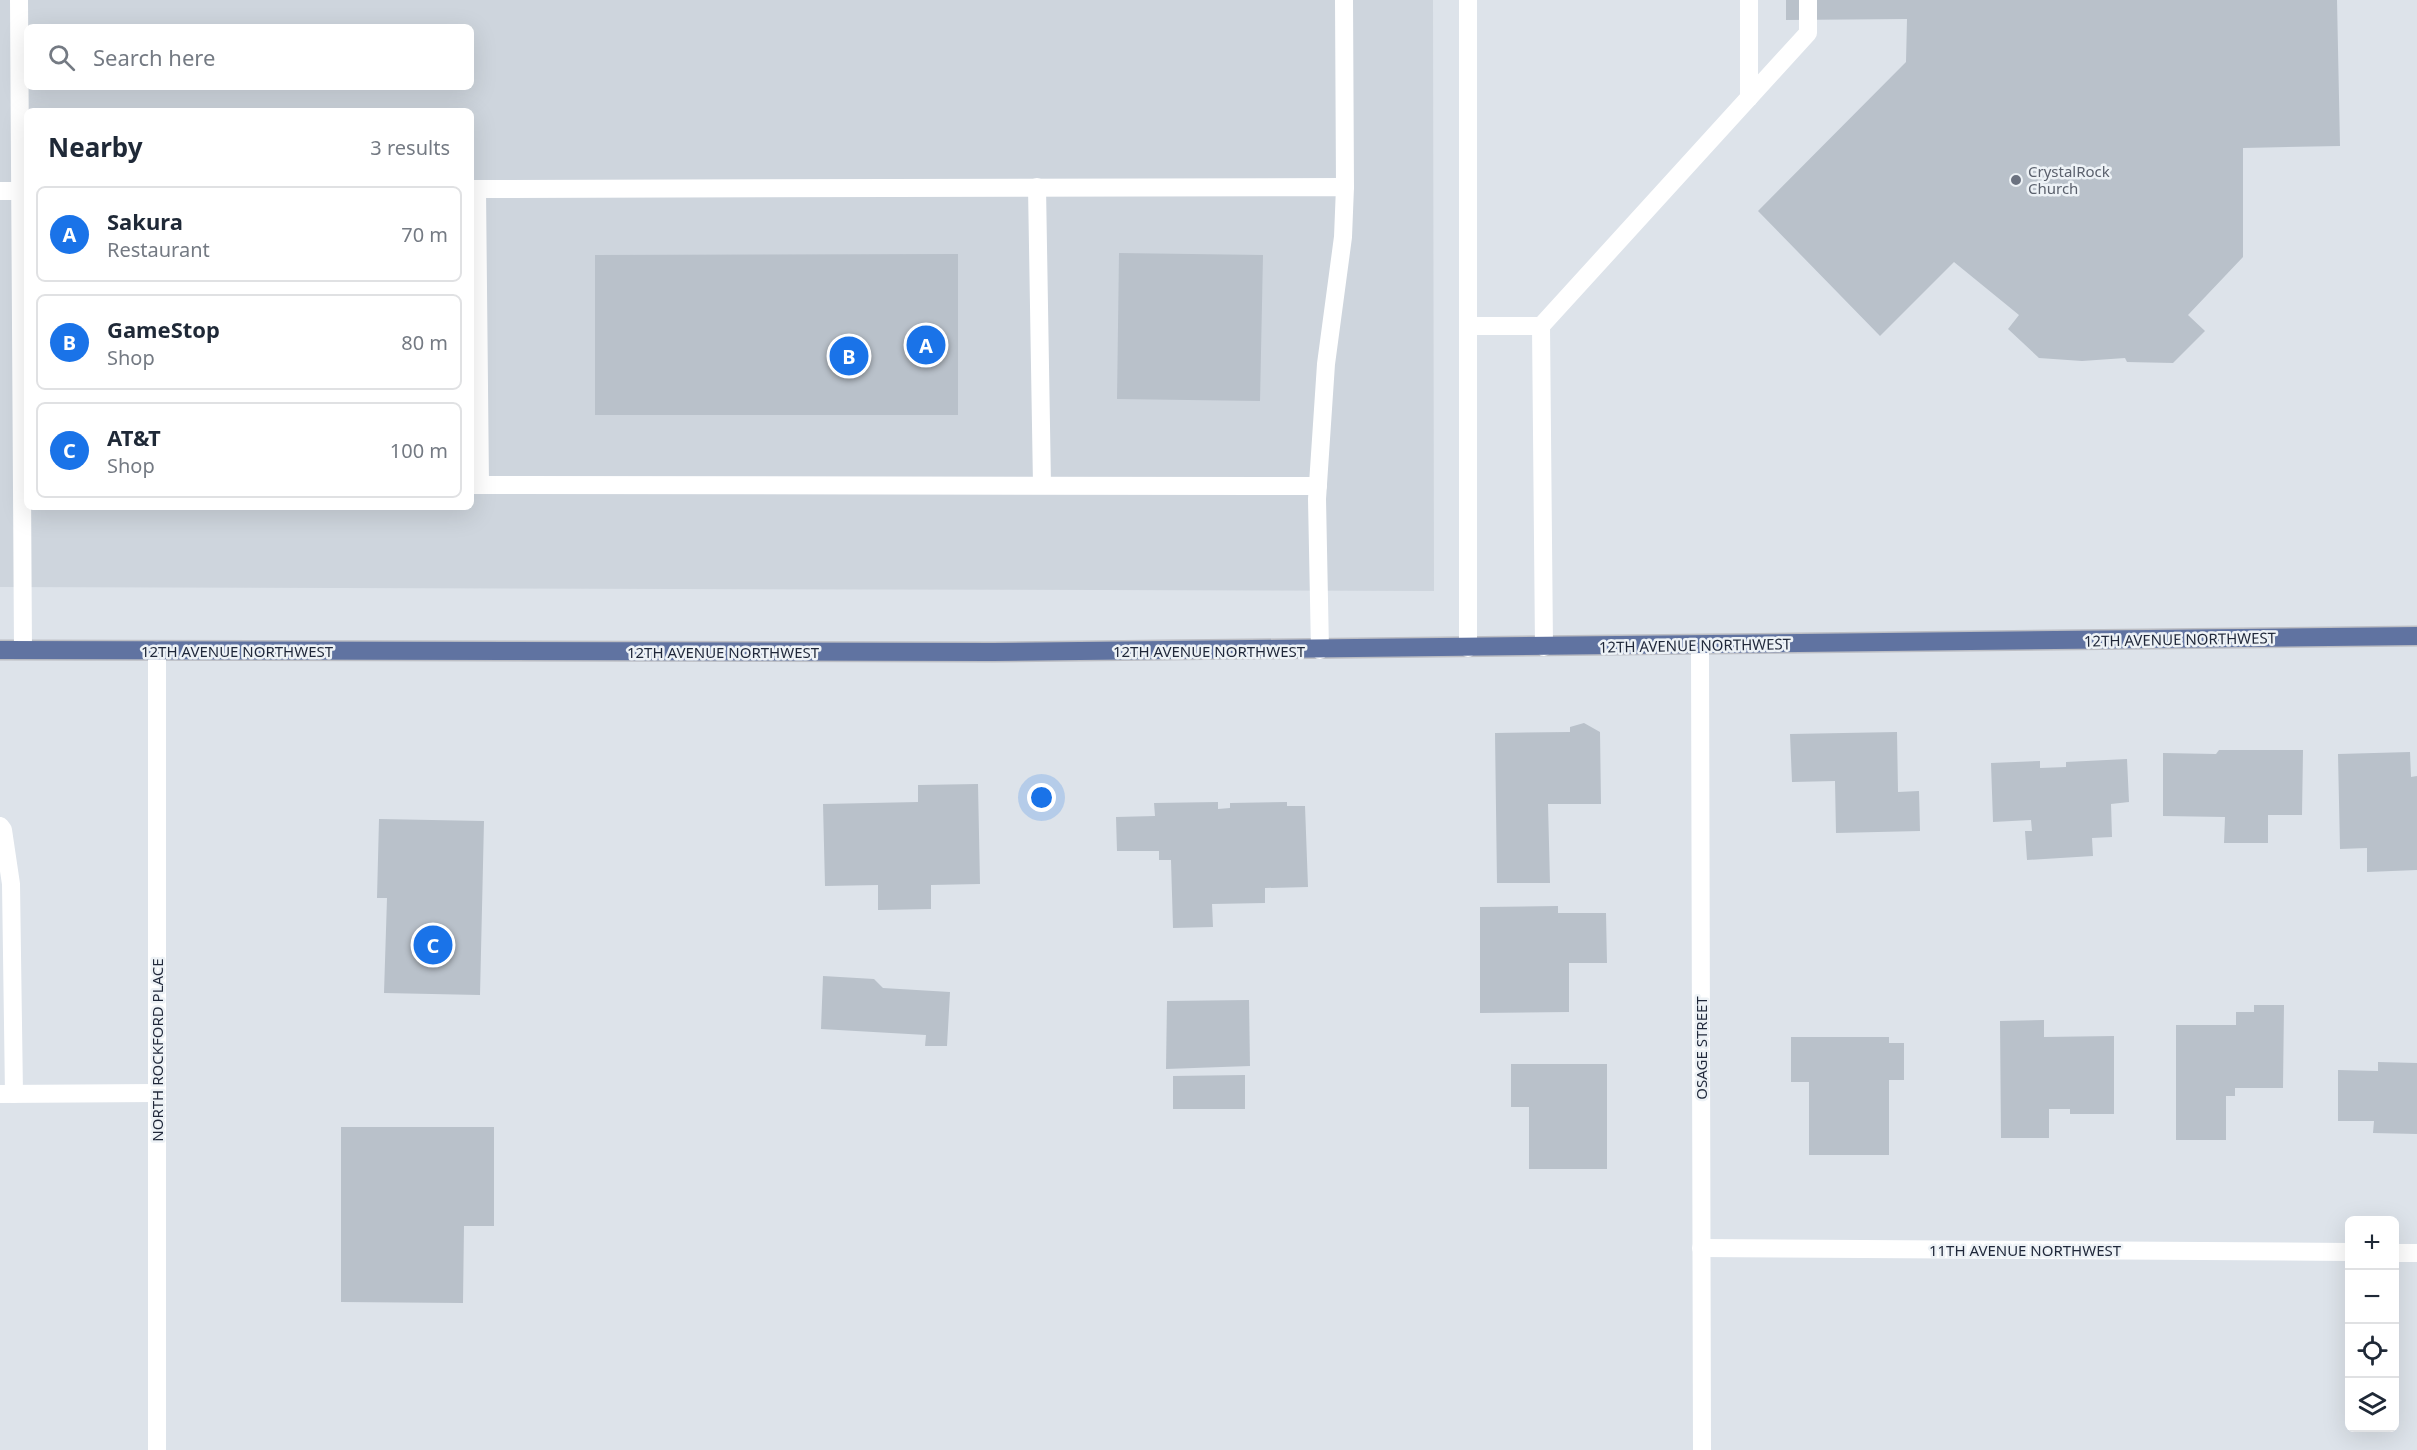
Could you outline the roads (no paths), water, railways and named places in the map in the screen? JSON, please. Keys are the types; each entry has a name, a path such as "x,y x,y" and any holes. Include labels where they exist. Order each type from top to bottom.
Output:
{"main road":[{"name":"12TH AVENUE NORTHWEST","path":"0,650 993,652 1700,646 2417,636"}],"street":[{"path":"19,0 24,191 23,650"},
{"path":"1320,650 1318,486 1326,364 1343,237 1344,0"},
{"path":"1468,0 1468,648"},
{"path":"1749,0 1749,99"},
{"path":"1544,647 1541,326 1808,33 1808,0"},
{"path":"1037,187 1042,485"},
{"path":"1318,486 476,485 474,189 1345,187"},
{"path":"0,191 24,191"},
{"path":"1468,326 1541,326"},
{"name":"OSAGE STREET","path":"1700,646 1702,1450"},
{"name":"NORTH ROCKFORD PLACE","path":"157,650 157,1450"},
{"path":"0,825 3,830 11,884 7,1094 157,1093"},
{"name":"11TH AVENUE NORTHWEST","path":"1701,1248 2345,1252"},
{"path":"2399,1253 2417,1253"}],"place":[{"name":"CrystalRock Church","path":"2016,180"},
{"name":"Sakura","path":"926,345"},
{"name":"GameStop","path":"849,356"},
{"name":"AT&T","path":"433,945"}]}
